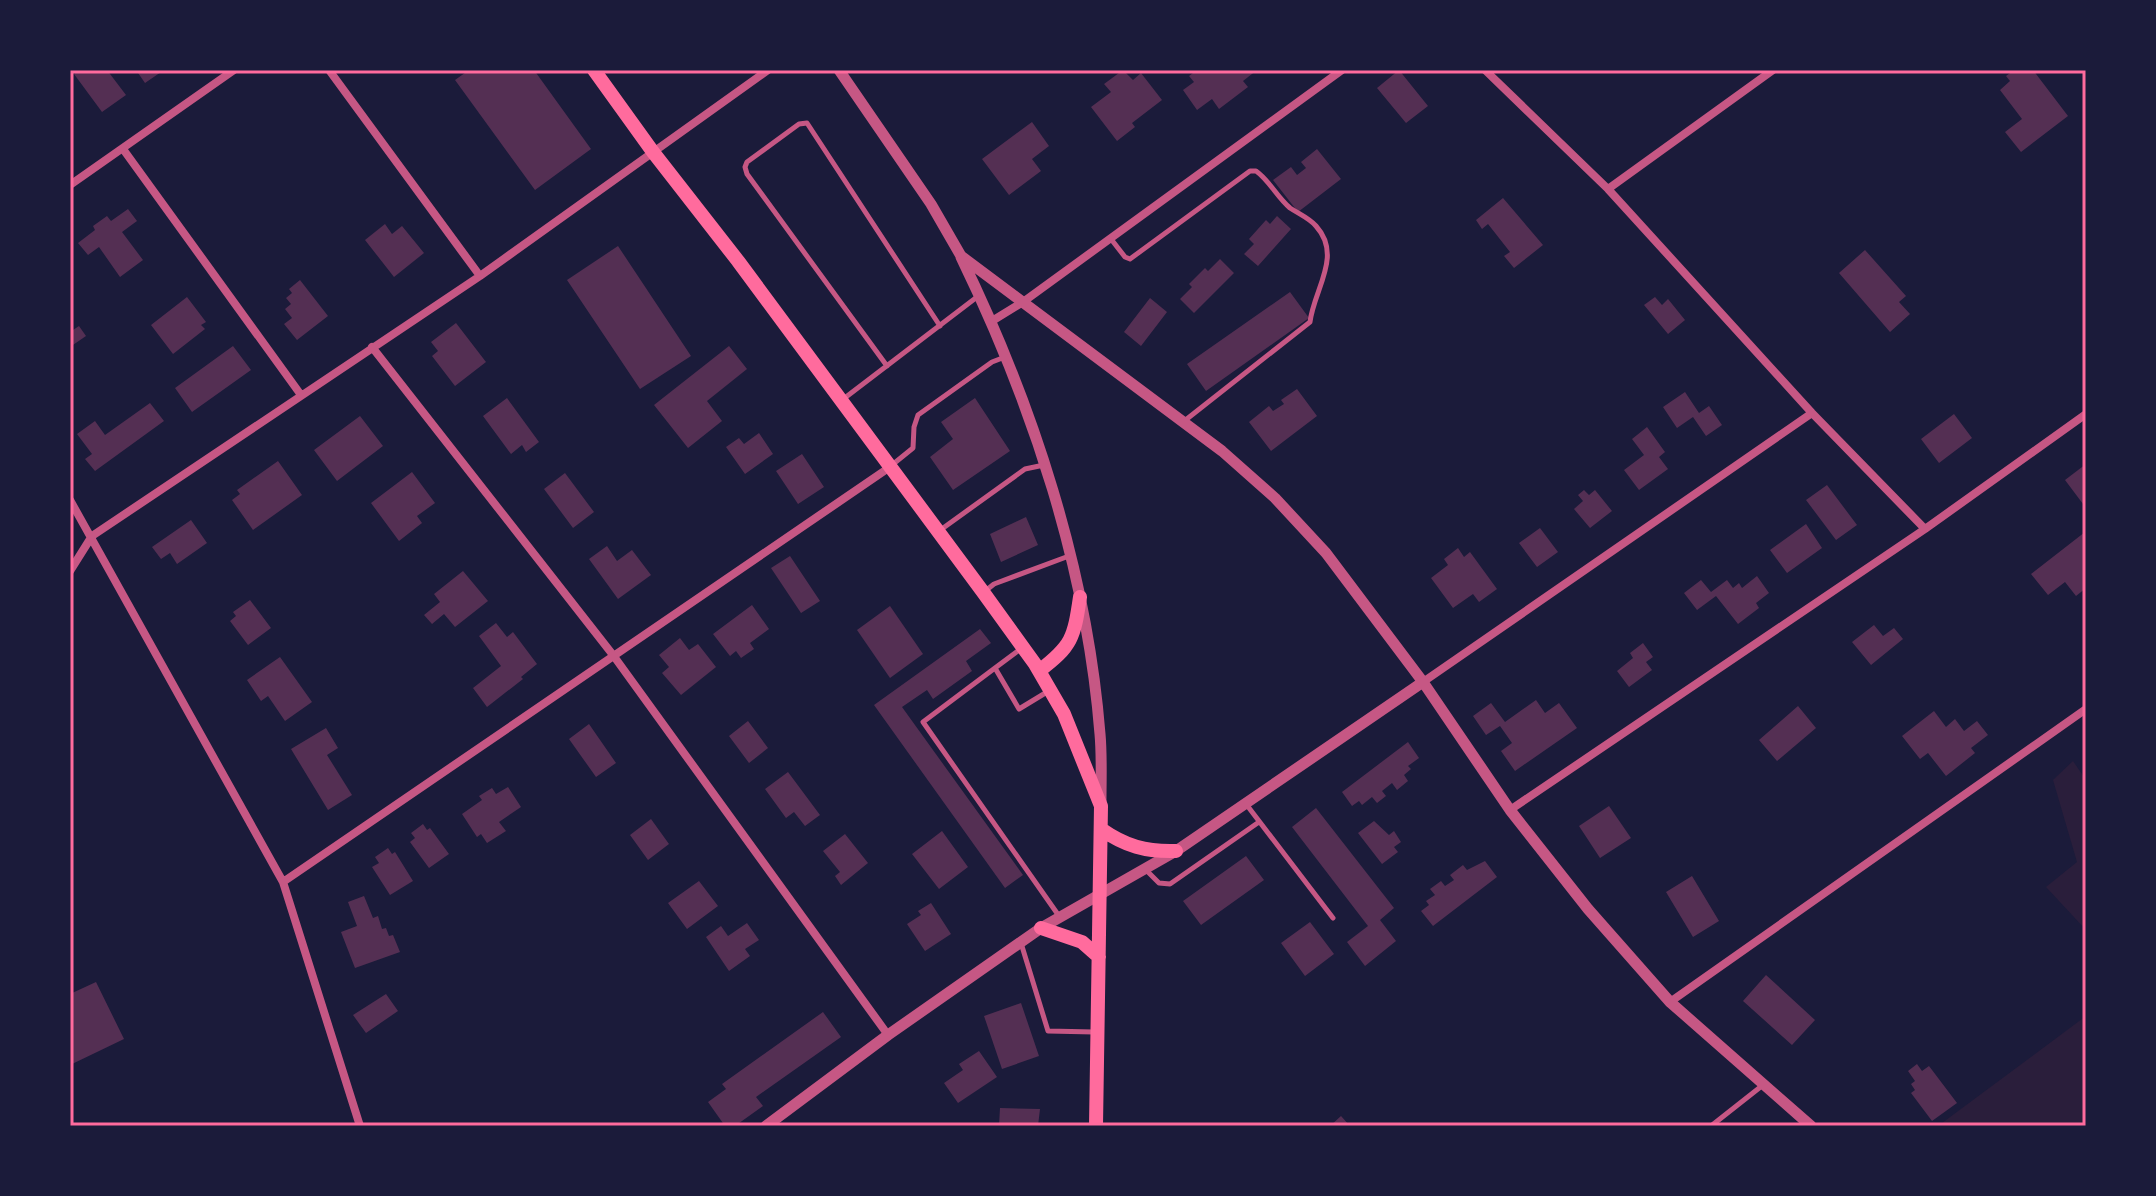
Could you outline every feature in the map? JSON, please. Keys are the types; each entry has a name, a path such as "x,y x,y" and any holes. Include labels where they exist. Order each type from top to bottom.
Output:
{"main road":[{"path":"594,70 983,592 1039,671 1064,714 1101,806 1096,1126"},
{"path":"1039,671 1069,645 1080,597"},
{"path":"1101,829 1130,846 1153,851 1176,851"},
{"path":"1041,928 1082,942 1099,957"}],"street":[{"path":"70,185 234,70"},
{"path":"329,70 480,276"},
{"path":"70,571 92,536 480,276 768,70"},
{"path":"839,70 931,204 961,256 1006,356 1044,465 1080,597 1093,664 1101,738 1101,806"},
{"path":"992,321 1023,302 1342,70"},
{"path":"1485,70 1608,189 1812,413 1925,529"},
{"path":"1608,189 1773,70"},
{"path":"123,149 301,395"},
{"path":"961,256 1222,451 1275,498 1326,553 1423,682 1510,810 1588,909 1670,1002 1811,1126"},
{"path":"372,347 613,655 888,1035"},
{"path":"766,1126 888,1035 1041,928 1176,851 1812,413"},
{"path":"1510,810 1925,529 2086,414"},
{"path":"283,882 890,467"},
{"path":"70,500 283,882 360,1126"},
{"path":"1670,1002 2086,709"}],"lane":[{"path":"887,366 747,174 747,162 799,124 807,123 940,326"},
{"path":"1111,238 1130,259 1250,171 1256,171 1290,207 1315,225 1327,244 1327,268 1310,322 1183,422"},
{"path":"841,401 980,295"},
{"path":"890,467 913,448 918,415 992,362 1006,356"},
{"path":"938,531 1025,469 1044,465"},
{"path":"983,592 994,584 1069,556"},
{"path":"1023,647 923,722 1059,916"},
{"path":"995,668 1019,709 1050,690"},
{"path":"1245,803 1333,918"},
{"path":"1144,869 1159,883 1170,884 1259,822"},
{"path":"1021,942 1048,1031 1098,1033"},
{"path":"1711,1126 1763,1084"}],"shaded area":[{"path":"2073,761 2086,780 2086,930 2046,887 2077,862 2053,780"},
{"path":"2086,1016 2086,1126 1938,1126"}],"building":[{"path":"80,70 107,70 126,95 102,112 74,74"},
{"path":"136,70 164,70 145,83"},
{"path":"469,70 534,70 591,149 535,190 455,80"},
{"path":"1123,70 1133,80 1141,73 1162,100 1132,123 1135,127 1117,141 1091,107 1111,92 1104,84"},
{"path":"1197,70 1257,70 1243,81 1248,87 1219,109 1212,99 1197,110 1183,90 1194,82 1189,76"},
{"path":"1399,70 1428,106 1406,123 1377,88"},
{"path":"2014,70 2022,73 2033,70 2068,116 2021,152 2005,132 2022,119 2000,90 2010,81 2006,76"},
{"path":"1032,122 1049,146 1032,159 1041,171 1009,195 982,159"},
{"path":"1317,149 1341,179 1298,212 1273,180 1291,167 1297,175 1306,168 1301,162"},
{"path":"1503,198 1543,245 1514,268 1504,256 1510,252 1488,224 1482,229 1476,220"},
{"path":"128,209 137,221 122,232 143,260 120,277 99,247 88,255 78,243 107,216 111,221"},
{"path":"1277,216 1291,229 1258,266 1244,254 1254,244 1249,239 1266,220 1270,224"},
{"path":"385,224 392,234 402,226 424,253 394,277 365,240"},
{"path":"618,246 691,356 640,389 567,280"},
{"path":"1865,250 1906,296 1899,302 1910,314 1890,332 1839,273"},
{"path":"1220,259 1234,273 1194,313 1180,299 1192,287 1189,284 1205,268 1208,271"},
{"path":"300,280 328,316 297,340 284,324 292,318 285,309 291,304 286,298 292,293 289,289"},
{"path":"1290,292 1309,318 1206,391 1187,364"},
{"path":"187,297 206,322 201,325 205,329 173,354 151,325"},
{"path":"1655,297 1662,305 1668,299 1685,320 1668,334 1644,305"},
{"path":"1150,298 1167,312 1141,346 1124,332"},
{"path":"456,323 486,362 455,386 432,356 438,351 431,342"},
{"path":"70,325 73,330 79,326 86,336 70,347"},
{"path":"233,346 251,370 192,412 175,388"},
{"path":"729,346 747,369 707,401 722,421 688,448 654,405"},
{"path":"1297,389 1317,416 1271,451 1249,422 1269,406 1273,411 1284,404 1281,400"},
{"path":"1685,392 1699,413 1709,406 1722,425 1706,436 1693,417 1677,428 1663,407"},
{"path":"507,398 539,442 526,452 522,445 511,454 483,416"},
{"path":"975,398 1010,451 953,490 930,457 953,439 941,422"},
{"path":"150,403 164,421 95,471 85,459 92,454 77,434 95,421 105,435"},
{"path":"1954,414 1972,438 1939,463 1921,439"},
{"path":"360,416 383,446 337,481 314,450"},
{"path":"1647,427 1665,452 1659,457 1668,469 1639,490 1624,470 1644,455 1632,439"},
{"path":"759,433 773,454 745,474 726,447 739,438 744,444"},
{"path":"802,454 824,487 798,504 776,471"},
{"path":"278,461 302,495 253,530 232,500 240,494 237,490"},
{"path":"2086,464 2086,508 2065,480"},
{"path":"412,472 435,503 417,516 422,523 399,541 371,503"},
{"path":"565,473 594,512 573,528 544,489"},
{"path":"1827,485 1857,525 1836,540 1806,500"},
{"path":"1584,490 1589,495 1595,490 1612,511 1590,528 1574,509 1583,501 1578,495"},
{"path":"1026,517 1038,545 1001,562 990,534"},
{"path":"191,520 207,543 177,564 170,553 161,559 152,547"},
{"path":"1806,524 1822,548 1787,573 1770,550"},
{"path":"1540,528 1558,552 1537,567 1519,543"},
{"path":"2085,532 2086,588 2076,596 2065,582 2048,595 2031,574"},
{"path":"607,546 617,561 632,550 651,575 618,599 589,559"},
{"path":"1458,548 1464,557 1470,552 1497,589 1479,602 1473,594 1453,608 1431,578 1448,565 1444,559"},
{"path":"790,556 820,601 801,613 771,568"},
{"path":"463,571 488,601 455,627 444,614 432,624 424,615 440,602 434,594"},
{"path":"1757,576 1769,593 1756,603 1759,608 1738,624 1716,596 1697,610 1684,593 1701,580 1711,592 1727,580 1733,588 1739,583 1742,588"},
{"path":"250,600 271,628 248,645 230,621 236,616 233,612"},
{"path":"752,605 769,629 750,643 754,649 741,658 736,651 730,656 713,634"},
{"path":"890,606 923,654 890,678 857,630"},
{"path":"496,623 507,637 513,632 537,664 487,707 473,688 501,666 479,636"},
{"path":"1874,625 1883,636 1894,628 1903,639 1871,665 1852,642"},
{"path":"980,629 991,643 966,661 972,671 933,699 927,690 902,707 1023,875 1005,888 874,705"},
{"path":"680,638 689,650 698,644 716,667 681,695 662,673 669,667 659,655"},
{"path":"1643,643 1653,657 1646,662 1652,670 1629,687 1617,671 1633,658 1630,653"},
{"path":"280,657 312,702 285,721 268,696 261,701 247,680"},
{"path":"1536,700 1545,713 1559,703 1577,728 1515,771 1501,751 1512,743 1500,726 1486,735 1473,716 1491,703 1505,722"},
{"path":"1798,706 1816,728 1777,761 1759,740"},
{"path":"1934,711 1946,727 1955,719 1964,731 1977,721 1988,735 1971,748 1975,753 1946,776 1928,753 1920,759 1902,736"},
{"path":"748,721 768,748 749,763 729,736"},
{"path":"589,724 616,763 596,777 569,739"},
{"path":"326,728 338,748 327,755 352,795 328,810 291,749"},
{"path":"1408,742 1419,758 1408,766 1411,769 1404,775 1408,781 1397,790 1392,783 1382,791 1386,796 1377,803 1372,797 1362,805 1359,801 1352,806 1342,792"},
{"path":"788,772 820,815 805,826 794,812 786,818 765,789"},
{"path":"508,787 521,807 499,822 506,831 487,843 481,834 477,837 462,814 482,800 479,796 492,788 496,794"},
{"path":"1609,806 1631,838 1600,858 1579,826"},
{"path":"1316,808 1394,908 1380,920 1396,941 1365,966 1347,942 1368,926 1292,827"},
{"path":"651,819 669,844 648,860 630,835"},
{"path":"1374,821 1389,835 1394,831 1401,842 1394,847 1398,852 1382,864 1358,833"},
{"path":"423,824 427,830 430,828 449,854 429,868 410,842 415,838 411,833"},
{"path":"942,831 968,867 939,889 912,854"},
{"path":"845,834 868,863 841,885 835,876 840,872 823,851"},
{"path":"388,848 392,854 395,852 413,881 390,895 372,867 379,863 375,857"},
{"path":"1246,856 1264,880 1201,925 1183,901"},
{"path":"1485,861 1497,877 1433,926 1421,911 1429,905 1426,901 1435,895 1430,889 1441,881 1445,886 1454,880 1450,875 1463,865 1467,870"},
{"path":"1692,876 1719,921 1693,937 1666,892"},
{"path":"699,881 718,906 687,929 668,903"},
{"path":"364,896 373,918 378,916 382,929 386,928 389,936 393,935 400,952 355,968 341,932 357,926 348,902"},
{"path":"931,903 951,934 925,951 907,924 921,915 918,911"},
{"path":"1310,922 1334,954 1305,976 1281,943"},
{"path":"747,923 759,940 745,949 750,956 729,971 706,937 721,926 728,936"},
{"path":"1766,975 1815,1020 1792,1045 1743,1001"},
{"path":"96,982 124,1039 70,1065 70,994"},
{"path":"386,994 398,1011 366,1033 353,1015"},
{"path":"1021,1003 1039,1056 1002,1069 984,1016"},
{"path":"823,1012 841,1037 756,1097 763,1106 735,1126 725,1126 708,1102 726,1089 722,1084"},
{"path":"979,1051 997,1077 958,1103 944,1083 963,1070 959,1064"},
{"path":"1917,1064 1922,1071 1929,1066 1957,1103 1932,1121 1911,1093 1915,1090 1911,1084 1915,1081 1908,1071"},
{"path":"1000,1108 1040,1109 1038,1126 999,1126"},
{"path":"1341,1116 1350,1126 1330,1126"}]}
